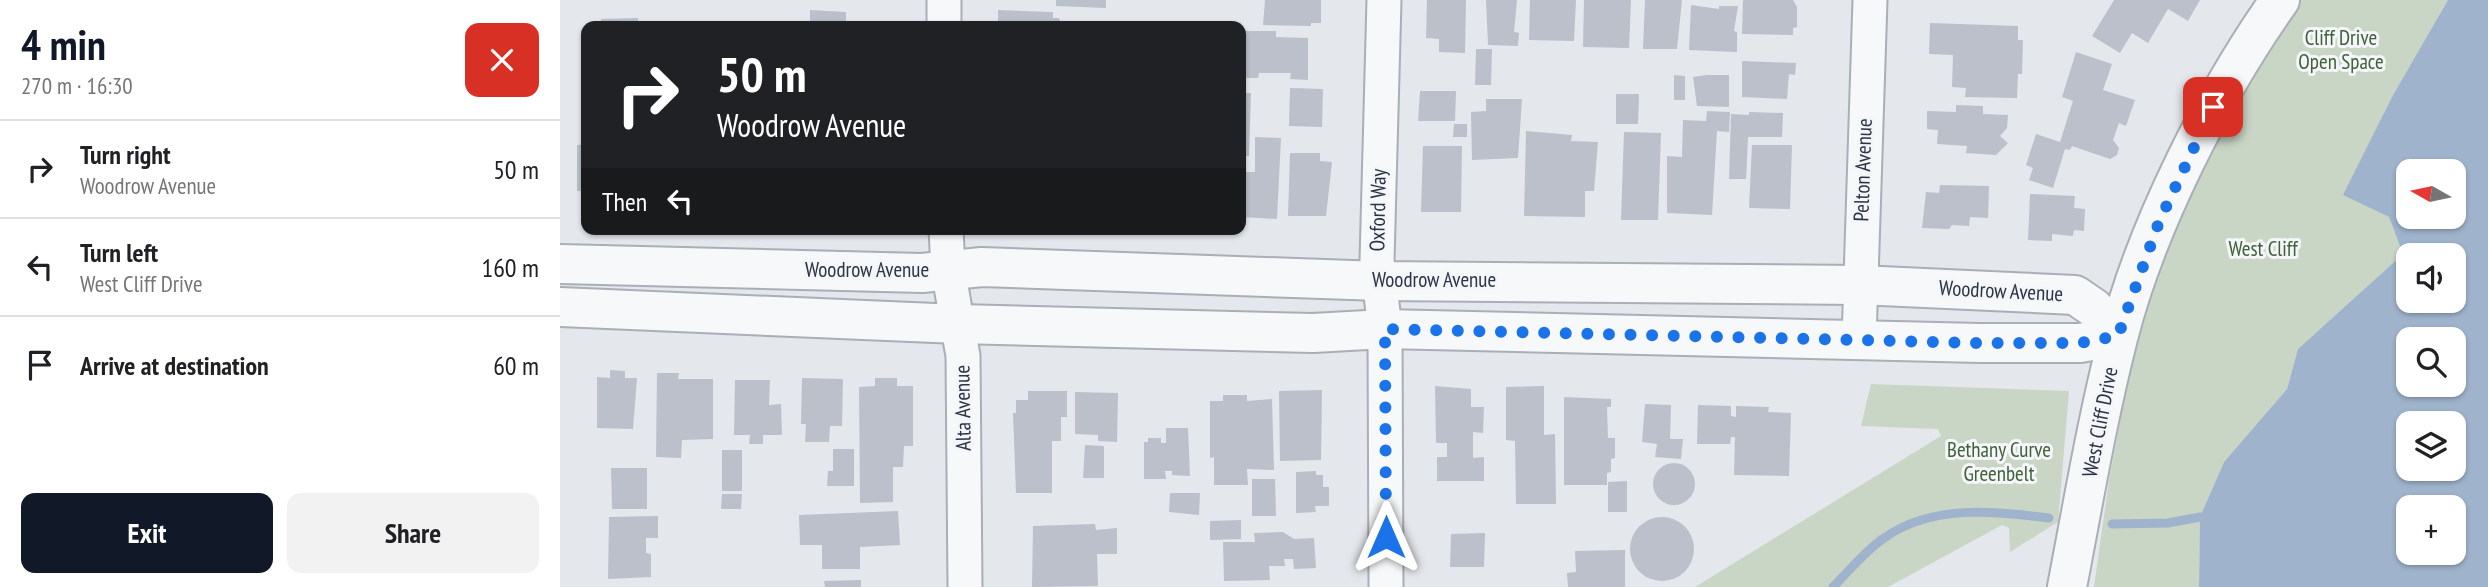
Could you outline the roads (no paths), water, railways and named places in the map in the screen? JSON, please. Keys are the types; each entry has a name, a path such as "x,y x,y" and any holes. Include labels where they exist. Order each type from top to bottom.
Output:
{"street":[{"path":"944,0 944,21"},
{"name":"Oxford Way","path":"1384,0 1377,261 1385,329 1386,587"},
{"name":"Pelton Avenue","path":"1859,340 1870,0"},
{"name":"West Cliff Drive","path":"2067,587 2118,336 2159,222 2186,162 2243,55 2280,0"},
{"name":"Alta Avenue","path":"946,235 948,269 962,356 965,587"},
{"name":"Woodrow Avenue","path":"560,264 922,273 982,267 1380,281 1404,278 1859,285 2075,295 2094,308 2118,336"},
{"path":"560,307 958,324 1313,333 1385,329 2080,343 2118,336"}],"water":[{"path":"2448,0 2488,0 2488,587 2199,587 2200,517 2224,462 2287,389 2298,349 2396,260 2396,313 2466,313 2466,243 2399,243 2389,217 2343,195 2393,95"}],"waterway":[{"path":"1833,587 1877,543 1903,527 1922,520 1943,515 1985,512 2049,518"},
{"path":"2112,524 2168,523 2200,517"}],"park label":[{"name":"Cliff Drive Open Space","path":"2341,50"},
{"name":"West Cliff","path":"2263,249"},
{"name":"Bethany Curve Greenbelt","path":"1999,462"}]}
